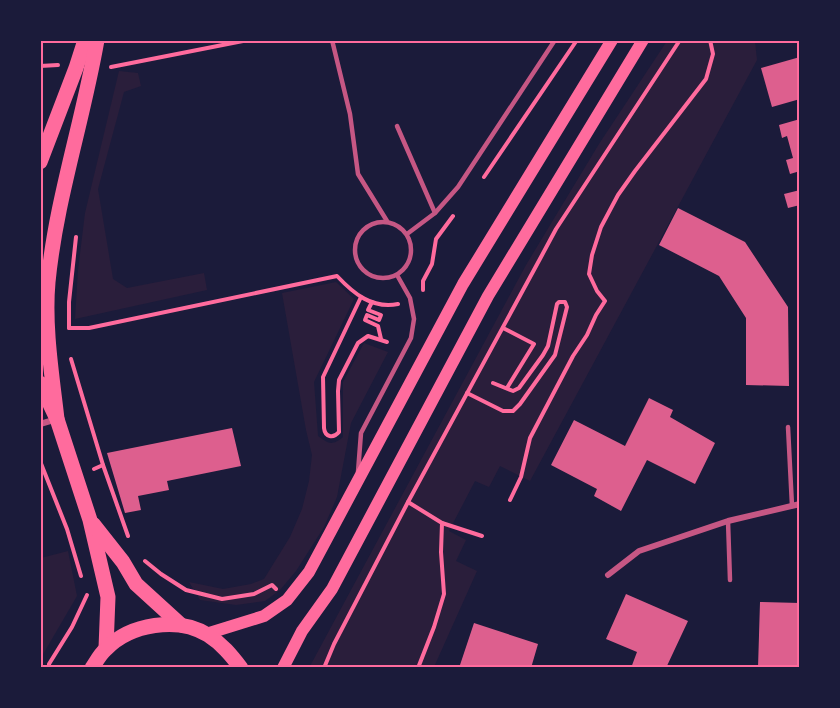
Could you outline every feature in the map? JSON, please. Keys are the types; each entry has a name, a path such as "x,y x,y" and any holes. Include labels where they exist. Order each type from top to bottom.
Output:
{"main road":[{"path":"57,419 49,354 48,284 54,235 83,70 85,40"},
{"path":"40,162 98,40"},
{"path":"206,634 264,616 287,600 309,572 463,284 612,40"},
{"path":"282,668 302,631 332,590 488,296 643,40"},
{"path":"40,383 57,419 90,520 108,597 106,648"},
{"path":"90,520 123,562 136,584 181,625"},
{"path":"92,668 106,648 128,633 154,625 181,625 206,634 228,650 241,668"}],"street":[{"path":"40,260 48,284"},
{"path":"40,424 57,419"},
{"path":"608,575 639,551 728,521 800,504"}],"lane":[{"path":"332,40 351,114 358,174 387,221"},
{"path":"407,234 435,213 458,187 555,40"},
{"path":"397,126 435,213"},
{"path":"379,221 387,221 402,228 407,234 411,242 410,261 397,275 378,278 369,275 356,260 356,241 365,227 379,221"},
{"path":"357,483 362,433 411,338 414,319 410,298 397,275"},
{"path":"788,427 792,506"},
{"path":"728,521 730,580"}],"path":[{"path":"40,66 60,64 83,70 248,40"},
{"path":"480,183 577,40"},
{"path":"324,668 334,644 408,502 556,230 680,40"},
{"path":"510,500 521,477 530,438 605,301 589,274 601,227 618,195 635,171 706,79 713,54 710,40"},
{"path":"110,77 115,58"},
{"path":"69,328 89,328 337,276 361,297 385,305 397,305 423,291 423,281 432,264 436,239 458,211"},
{"path":"68,337 76,233"},
{"path":"361,297 323,377 324,433 327,436 336,436 339,432 339,380 358,343 368,336 387,342"},
{"path":"372,302 368,310 381,315 379,320 367,315 365,320 378,326 381,339"},
{"path":"467,393 502,411 513,411 555,355 567,307 564,302 557,304 548,346 519,388 513,391 493,383"},
{"path":"503,327 534,344 507,388"},
{"path":"70,358 103,465 130,540"},
{"path":"40,461 67,529 87,596 72,627 49,664 49,668"},
{"path":"76,476 103,465"},
{"path":"408,502 442,523 482,536"},
{"path":"418,668 444,594 441,552 442,523"},
{"path":"143,558 161,574 186,590 222,599 254,594 272,585 287,600"}],"shaded area":[{"path":"667,41 755,41 757,60 530,481 500,466 489,487 475,481 449,531 466,540 456,561 477,571 434,667 309,668 526,265 599,144"},
{"path":"119,71 138,73 141,86 124,92 98,189 113,279 127,288 204,273 207,290 75,319 85,213"},
{"path":"336,282 354,299 314,382 318,436 330,443 343,437 343,382 364,343 388,352 351,423 337,497 324,527 296,571 280,590 265,601 236,605 200,600 189,582 223,589 264,579 290,537 302,509 312,455 282,293"},
{"path":"68,551 77,596 42,656 41,662 41,558"}],"building":[{"path":"800,57 800,99 772,107 761,68"},
{"path":"800,119 800,171 790,174 786,160 793,158 787,136 782,138 779,125"},
{"path":"800,190 800,205 788,208 784,194"},
{"path":"678,208 745,242 788,307 789,386 746,385 746,318 719,276 659,245"},
{"path":"649,398 673,410 670,417 715,443 695,484 647,460 621,511 594,496 597,489 551,465 574,420 625,446"},
{"path":"232,428 241,466 167,481 169,490 138,496 141,510 125,513 107,453"},
{"path":"626,594 688,621 666,668 631,668 637,652 606,639"},
{"path":"760,602 800,603 800,668 758,668"},
{"path":"474,623 538,644 531,668 459,668"}]}
